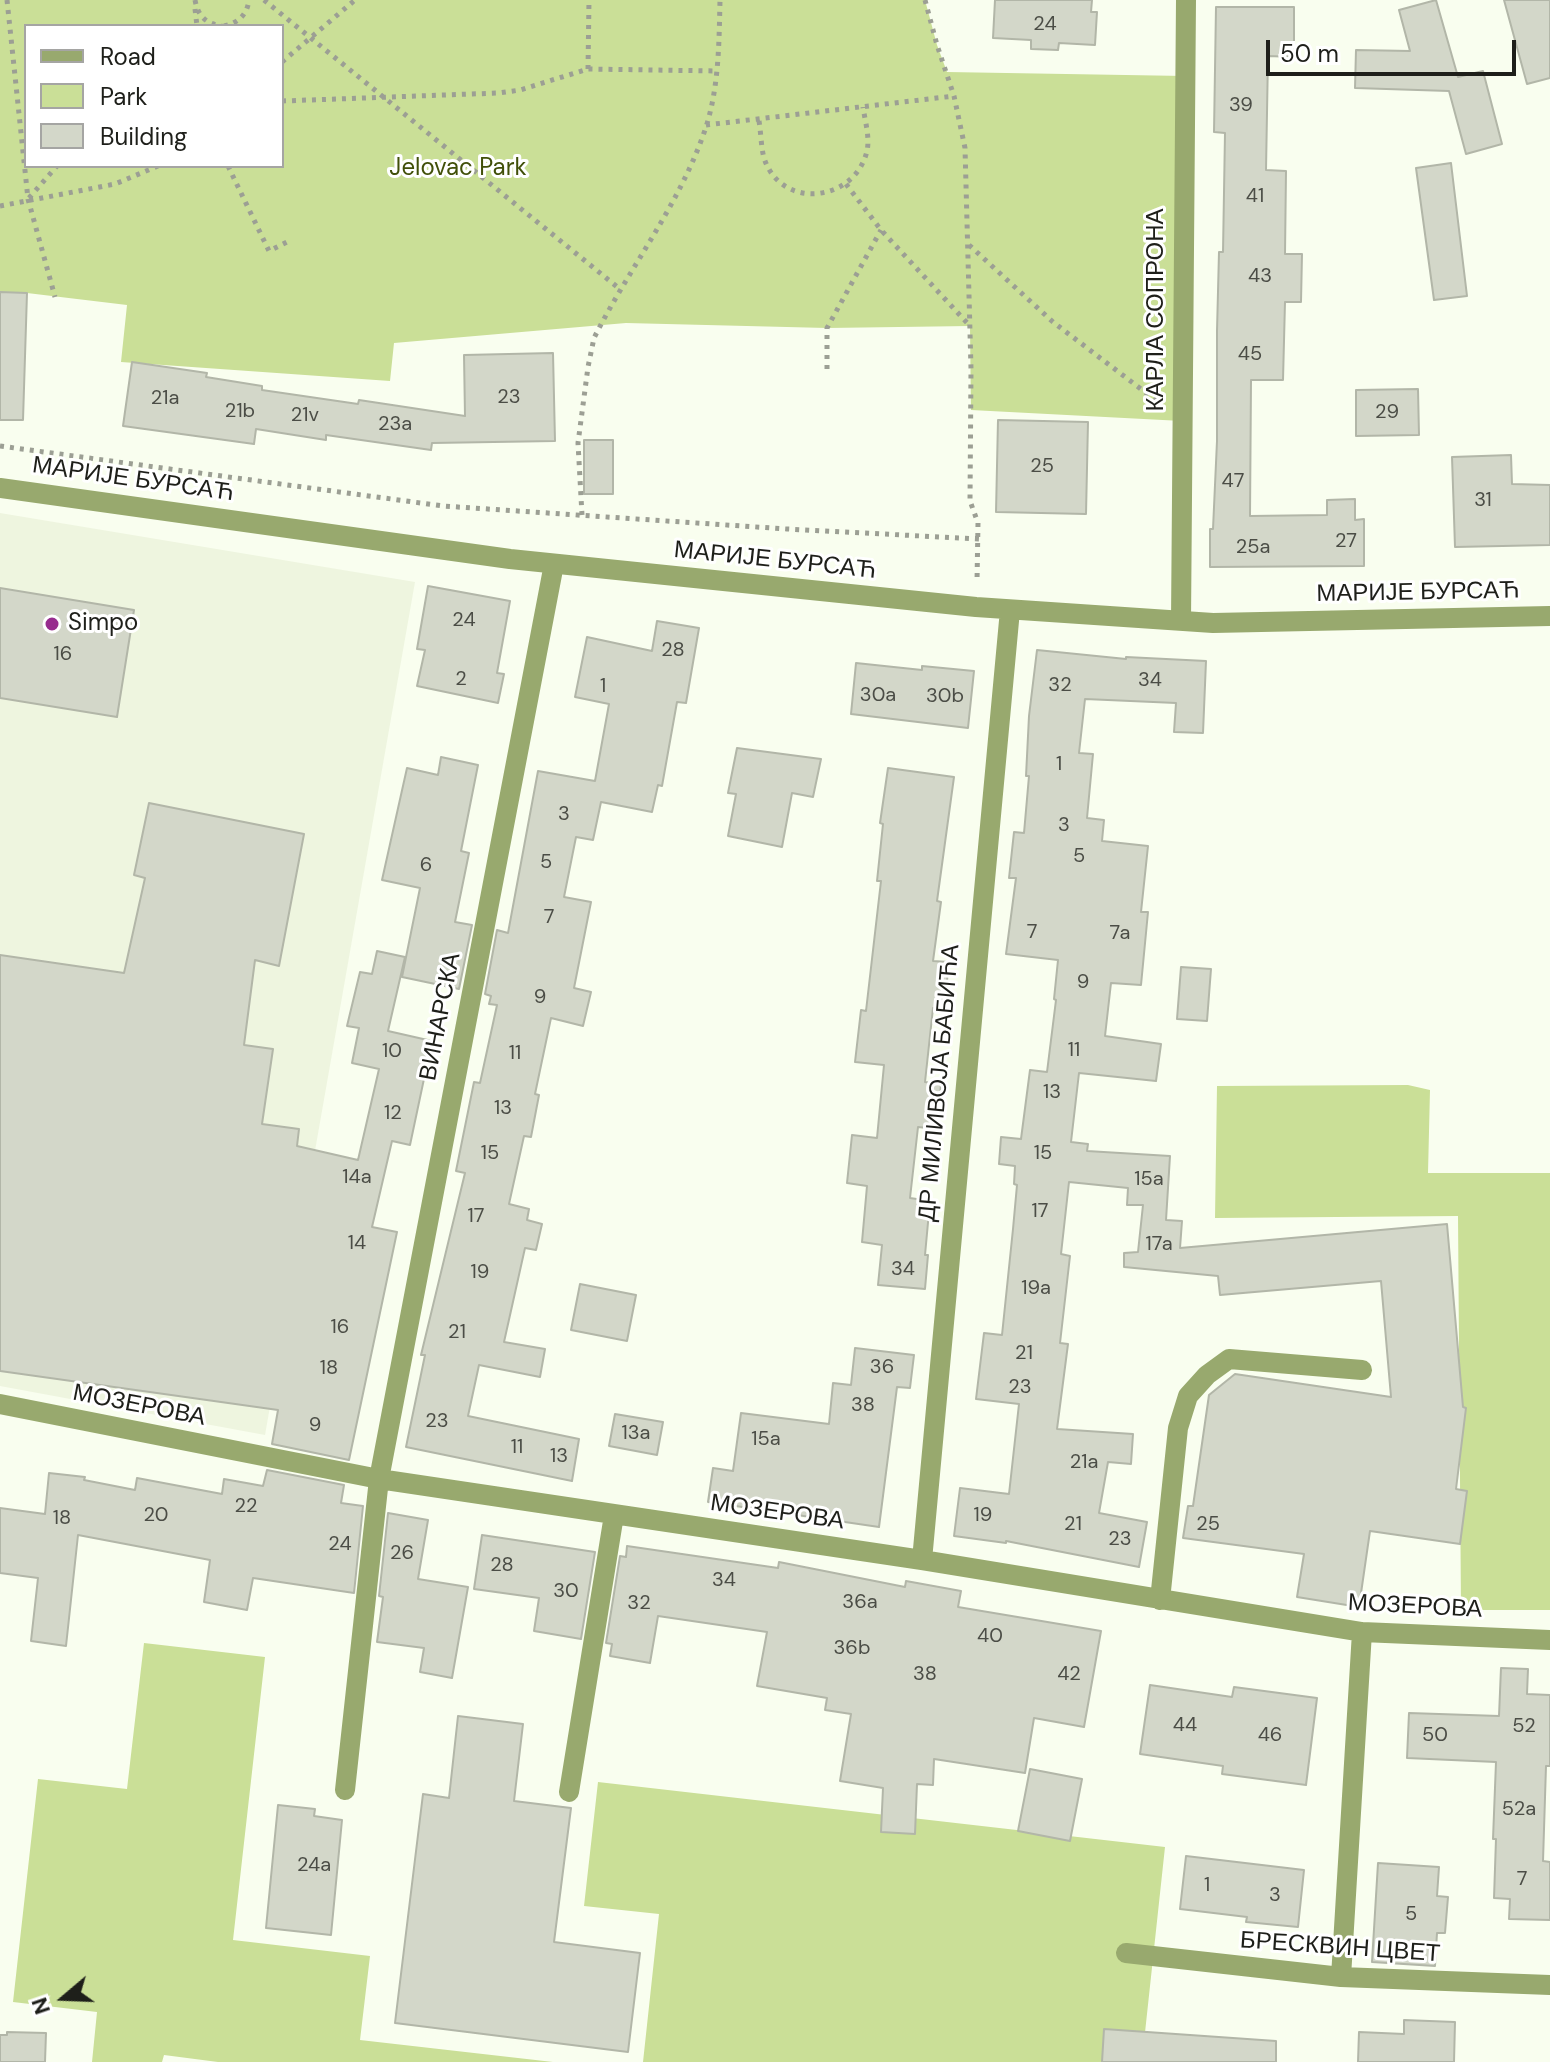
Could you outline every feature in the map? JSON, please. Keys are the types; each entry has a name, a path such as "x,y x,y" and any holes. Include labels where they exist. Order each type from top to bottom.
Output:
{"street":[{"name":"КАРЛА СОПРОНА","path":"1181,621 1186,0"},
{"name":"МАРИЈЕ БУРСАЋ","path":"0,488 554,564 1010,610 1213,623 1550,616"},
{"name":"ВИНАРСКА","path":"345,1790 379,1479 554,564"},
{"name":"ДР МИЛИВОЈА БАБИЋА","path":"922,1560 1010,610"},
{"path":"1160,1600 1178,1428 1188,1396 1207,1375 1229,1359 1362,1370"},
{"name":"МОЗЕРОВА","path":"0,1404 379,1479 922,1560 1362,1632 1550,1640"},
{"path":"569,1792 614,1515"},
{"path":"1341,1977 1362,1632"},
{"name":"БРЕСКВИН ЦВЕТ","path":"1126,1953 1341,1977 1550,1985"}],"path":[{"path":"7,0 24,161"},
{"path":"197,24 195,0 196,8 207,22 215,24"},
{"path":"228,24 245,13 249,0"},
{"path":"264,0 621,290"},
{"path":"284,60 355,0"},
{"path":"588,69 589,0"},
{"path":"582,515 578,443 594,338 691,166 706,125 718,71 720,0"},
{"path":"925,0 954,96 965,148 971,326 970,501 978,523 979,539 976,607"},
{"path":"284,101 499,93 520,90 588,69 718,71"},
{"path":"706,125 954,96"},
{"path":"759,121 764,159 783,184 801,193 815,194 833,191 858,172 867,150 863,107"},
{"path":"25,168 28,199 55,297"},
{"path":"28,199 55,168"},
{"path":"0,206 115,184 153,168"},
{"path":"229,168 269,251 289,241"},
{"path":"846,184 881,230 971,326"},
{"path":"827,369 827,328 881,230"},
{"path":"968,245 1053,322 1182,421"},
{"path":"0,446 443,506 979,539"}],"shaded area":[{"path":"0,513 415,582 265,1435 0,1386"}],"green space":[{"name":"Jelovac Park","path":"0,0 925,0 947,72 1185,76 1182,421 971,410 970,326 827,328 626,323 394,343 390,381 121,362 127,305 0,292"},
{"path":"1408,1085 1430,1090 1428,1173 1550,1173 1550,1610 1461,1610 1458,1216 1215,1218 1217,1086"},
{"path":"144,1643 265,1657 233,1940 370,1956 360,2040 553,2062 218,2062 164,2055 162,2062 92,2062 97,2012 13,2002 38,1779 127,1789"},
{"path":"598,1782 1165,1847 1143,2051 1231,2062 643,2062 659,1914 584,1906"}],"building":[{"path":"995,0 1092,0 1091,12 1097,12 1095,45 1059,43 1058,50 1031,49 1031,40 993,38"},
{"path":"1436,0 1458,77 1483,71 1502,144 1466,154 1449,91 1355,88 1356,50 1410,51 1399,10"},
{"path":"1504,0 1550,0 1550,78 1527,84"},
{"path":"1216,7 1294,7 1294,57 1268,56 1266,170 1286,171 1285,254 1302,254 1301,302 1285,302 1283,380 1251,380 1250,516 1327,515 1327,500 1355,499 1355,520 1364,519 1364,566 1210,567 1217,441 1219,252 1223,252 1225,133 1214,132"},
{"path":"1451,163 1467,296 1434,300 1416,168"},
{"path":"0,292 27,293 23,420 0,420"},
{"path":"553,353 555,441 432,443 431,450 326,435 326,440 256,429 254,444 123,426 132,362 207,373 206,377 262,386 262,390 358,404 359,400 465,416 464,355"},
{"path":"1418,389 1419,435 1356,436 1356,390"},
{"path":"998,420 1088,422 1086,514 996,512"},
{"path":"584,440 613,440 613,494 584,494"},
{"path":"1511,455 1512,484 1550,485 1550,545 1455,547 1452,457"},
{"path":"428,586 510,601 497,673 504,674 498,703 417,686 425,650 417,649"},
{"path":"0,588 134,610 117,717 0,698"},
{"path":"657,621 699,628 686,703 677,702 662,786 658,785 652,812 601,802 593,840 576,837 564,897 591,902 574,988 591,992 583,1026 551,1018 535,1094 539,1095 531,1137 524,1136 509,1204 529,1209 527,1220 542,1224 536,1250 525,1248 504,1342 545,1349 540,1377 479,1365 468,1416 579,1439 572,1481 406,1447 425,1355 421,1355 465,1173 456,1171 474,1082 480,1083 497,1005 489,1004 491,996 485,994 497,930 508,933 538,771 595,781 609,704 575,697 587,637 652,651"},
{"path":"1037,650 1126,659 1206,661 1203,733 1174,732 1176,703 1085,699 1079,753 1093,754 1087,818 1104,820 1102,841 1148,846 1141,912 1148,912 1141,985 1111,983 1105,1036 1161,1044 1156,1081 1079,1073 1071,1142 1088,1144 1087,1151 1170,1156 1166,1220 1182,1221 1180,1248 1447,1224 1463,1407 1466,1408 1456,1489 1467,1491 1460,1544 1370,1531 1359,1607 1297,1597 1304,1554 1183,1538 1188,1506 1193,1506 1209,1395 1235,1374 1391,1397 1381,1281 1220,1295 1218,1276 1124,1267 1124,1253 1138,1252 1143,1205 1127,1205 1128,1188 1069,1182 1061,1254 1070,1256 1060,1343 1068,1344 1057,1429 1133,1434 1131,1464 1108,1462 1099,1513 1147,1522 1139,1567 1006,1541 954,1536 960,1488 1009,1494 1019,1404 976,1399 984,1333 1002,1335 1013,1229 1017,1185 1014,1184 1015,1166 999,1164 1001,1137 1021,1139 1030,1070 1047,1072 1056,1000 1058,960 1006,954 1016,878 1009,878 1014,832 1024,833 1029,776 1026,776 1029,716"},
{"path":"856,663 922,670 922,666 974,671 968,728 851,714"},
{"path":"737,748 821,759 813,797 792,793 782,847 728,836 736,794 728,793"},
{"path":"441,757 478,765 461,851 469,853 455,922 472,925 459,989 402,977 420,888 382,880 407,768 438,775"},
{"path":"888,768 954,777 937,901 941,902 933,961 949,962 944,1009 933,1008 925,1082 941,1084 937,1129 918,1127 910,1198 930,1201 925,1289 878,1285 882,1245 862,1242 867,1186 847,1183 852,1135 877,1138 884,1065 855,1062 861,1010 866,1011 881,881 877,881 883,824 880,823"},
{"path":"149,803 304,834 279,966 255,960 244,1045 273,1049 262,1124 299,1129 297,1146 358,1160 379,1069 352,1063 359,1028 347,1026 360,972 372,974 377,951 405,957 388,1031 432,1041 410,1145 392,1141 372,1227 397,1232 349,1460 272,1444 278,1410 0,1371 0,955 124,973 145,878 134,875"},
{"path":"1181,967 1211,969 1207,1021 1177,1019"},
{"path":"580,1284 636,1295 627,1341 571,1330"},
{"path":"855,1348 914,1355 910,1388 897,1387 879,1527 708,1502 713,1468 733,1471 741,1413 829,1424 833,1383 851,1385"},
{"path":"615,1414 663,1422 657,1455 609,1446"},
{"path":"267,1470 344,1485 341,1503 363,1506 354,1593 253,1578 247,1610 204,1602 210,1560 78,1535 66,1646 31,1641 38,1578 0,1573 0,1508 45,1514 49,1473 85,1477 84,1480 135,1490 137,1478 222,1494 224,1479 263,1486"},
{"path":"388,1513 428,1520 418,1579 468,1587 452,1678 420,1672 424,1648 377,1642"},
{"path":"482,1535 595,1552 581,1639 534,1631 539,1598 474,1589"},
{"path":"627,1546 778,1568 779,1562 905,1587 906,1581 961,1591 958,1607 1101,1631 1084,1727 1034,1718 1025,1773 934,1759 933,1785 917,1784 915,1834 881,1832 883,1788 840,1781 851,1714 825,1710 827,1698 757,1686 767,1632 658,1616 650,1663 610,1656 612,1644 606,1643 620,1556 626,1557"},
{"path":"1501,1668 1528,1669 1527,1694 1550,1695 1550,1766 1546,1766 1543,1861 1550,1862 1550,1920 1509,1919 1510,1899 1494,1898 1496,1762 1407,1758 1409,1713 1499,1716"},
{"path":"1150,1685 1232,1697 1234,1687 1317,1698 1306,1785 1222,1774 1223,1766 1140,1754"},
{"path":"458,1716 523,1724 514,1801 571,1808 554,1942 640,1953 628,2052 395,2023 423,1794 449,1798"},
{"path":"1030,1769 1082,1779 1070,1841 1018,1831"},
{"path":"278,1805 315,1809 314,1816 342,1820 331,1935 266,1928"},
{"path":"1186,1856 1304,1870 1298,1927 1246,1922 1247,1917 1180,1909"},
{"path":"1378,1863 1439,1867 1437,1896 1448,1897 1445,1933 1437,1933 1435,1966 1372,1962"},
{"path":"1404,2020 1455,2022 1454,2062 1358,2062 1359,2032 1404,2034"},
{"path":"1104,2029 1276,2041 1276,2062 1102,2062"},
{"path":"7,2032 46,2033 45,2062 0,2062 0,2035 7,2035"}],"place":[{"name":"Simpo","path":"52,624"}]}
